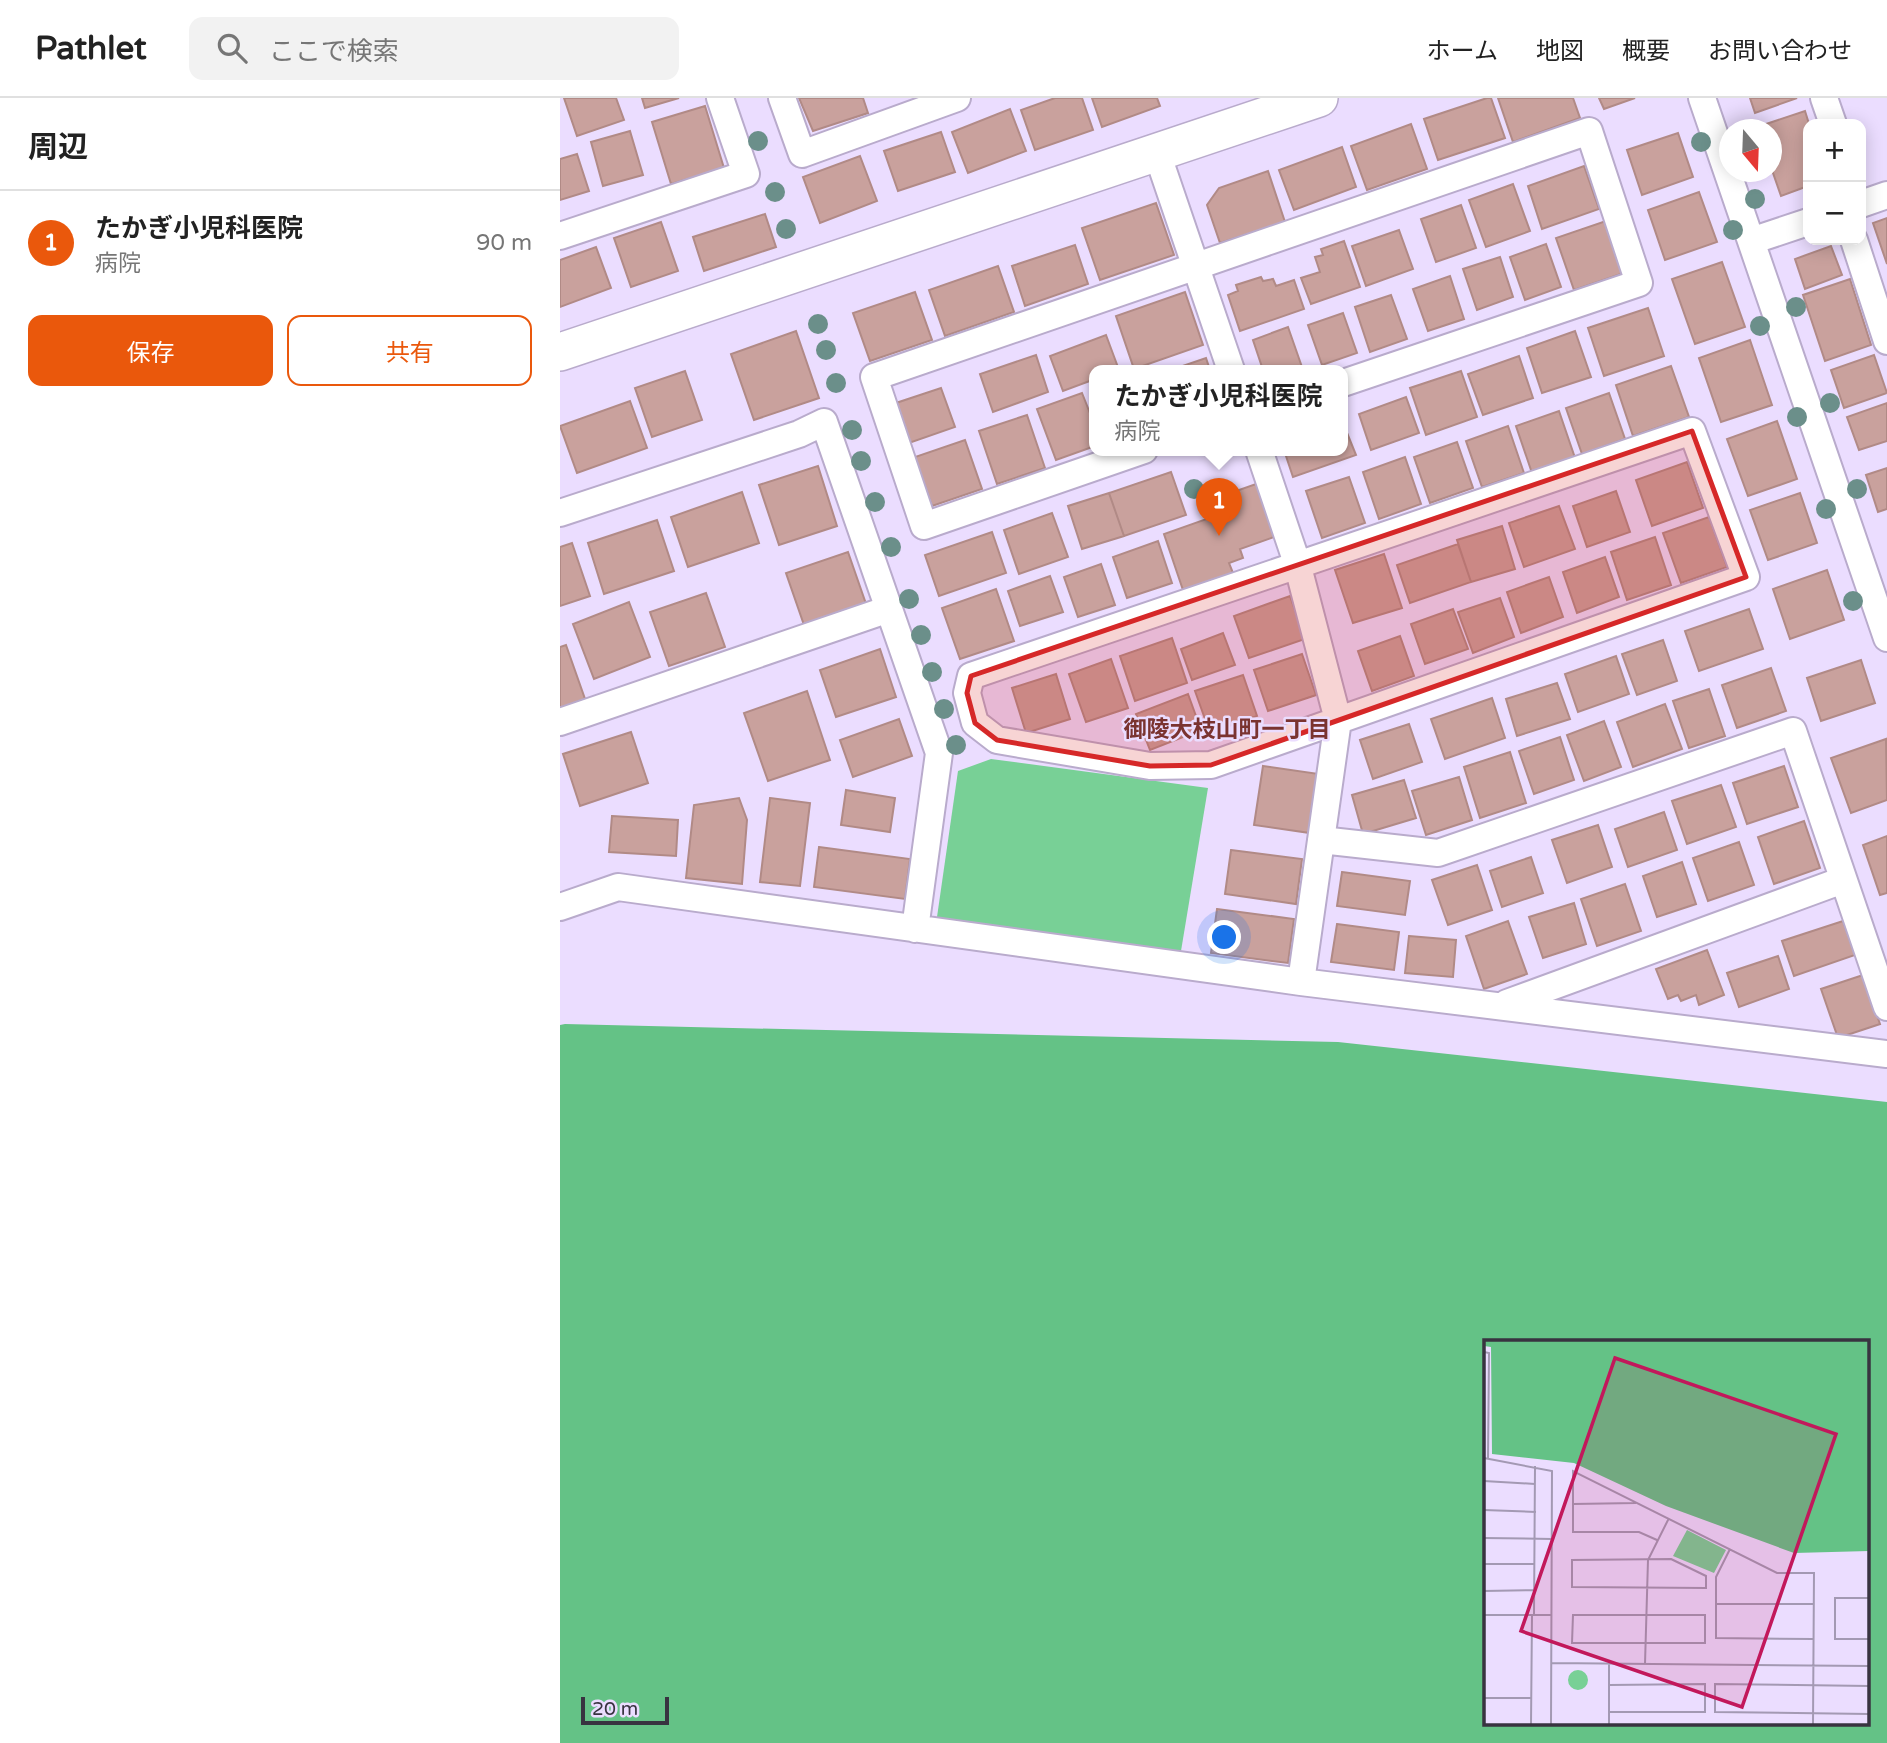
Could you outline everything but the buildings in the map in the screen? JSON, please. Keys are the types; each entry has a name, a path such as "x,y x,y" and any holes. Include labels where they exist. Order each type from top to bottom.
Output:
{"street":[{"path":"560,236 746,174 720,98"},
{"path":"782,98 802,154 957,98"},
{"path":"560,352 1319,98"},
{"path":"1702,98 1887,638"},
{"path":"1824,98 1831,119"},
{"path":"1126,456 924,526 874,377 1195,264 1589,131 1639,283 1348,381"},
{"path":"1157,153 1229,365"},
{"path":"1866,202 1887,195"},
{"path":"1751,242 1803,224"},
{"path":"1856,245 1887,341"},
{"path":"560,513 799,434 824,422 939,753 915,929"},
{"path":"1692,431 1746,577 1338,720 1211,765 1150,766 997,740 975,723 967,693 971,676 1297,563 1692,431"},
{"path":"1261,456 1297,563 1338,720 1301,982"},
{"path":"560,722 889,609"},
{"path":"1321,840 1438,853 1793,731 1887,1007"},
{"path":"1501,1005 1843,880"},
{"path":"560,907 618,887 1301,982 1887,1054"}],"highlighted area":[{"path":"1692,431 1746,577 1211,765 1150,766 997,740 975,723 967,693 971,676"}],"green space":[{"path":"991,759 1208,788 1181,951 937,917 958,771"},
{"path":"560,1025 1338,1042 1887,1102 1887,1743 560,1743"}],"place":[{"name":"たかぎ小児科医院","path":"1219,536"}],"district":[{"name":"御陵大枝山町一丁目","path":"1227,729"}]}
